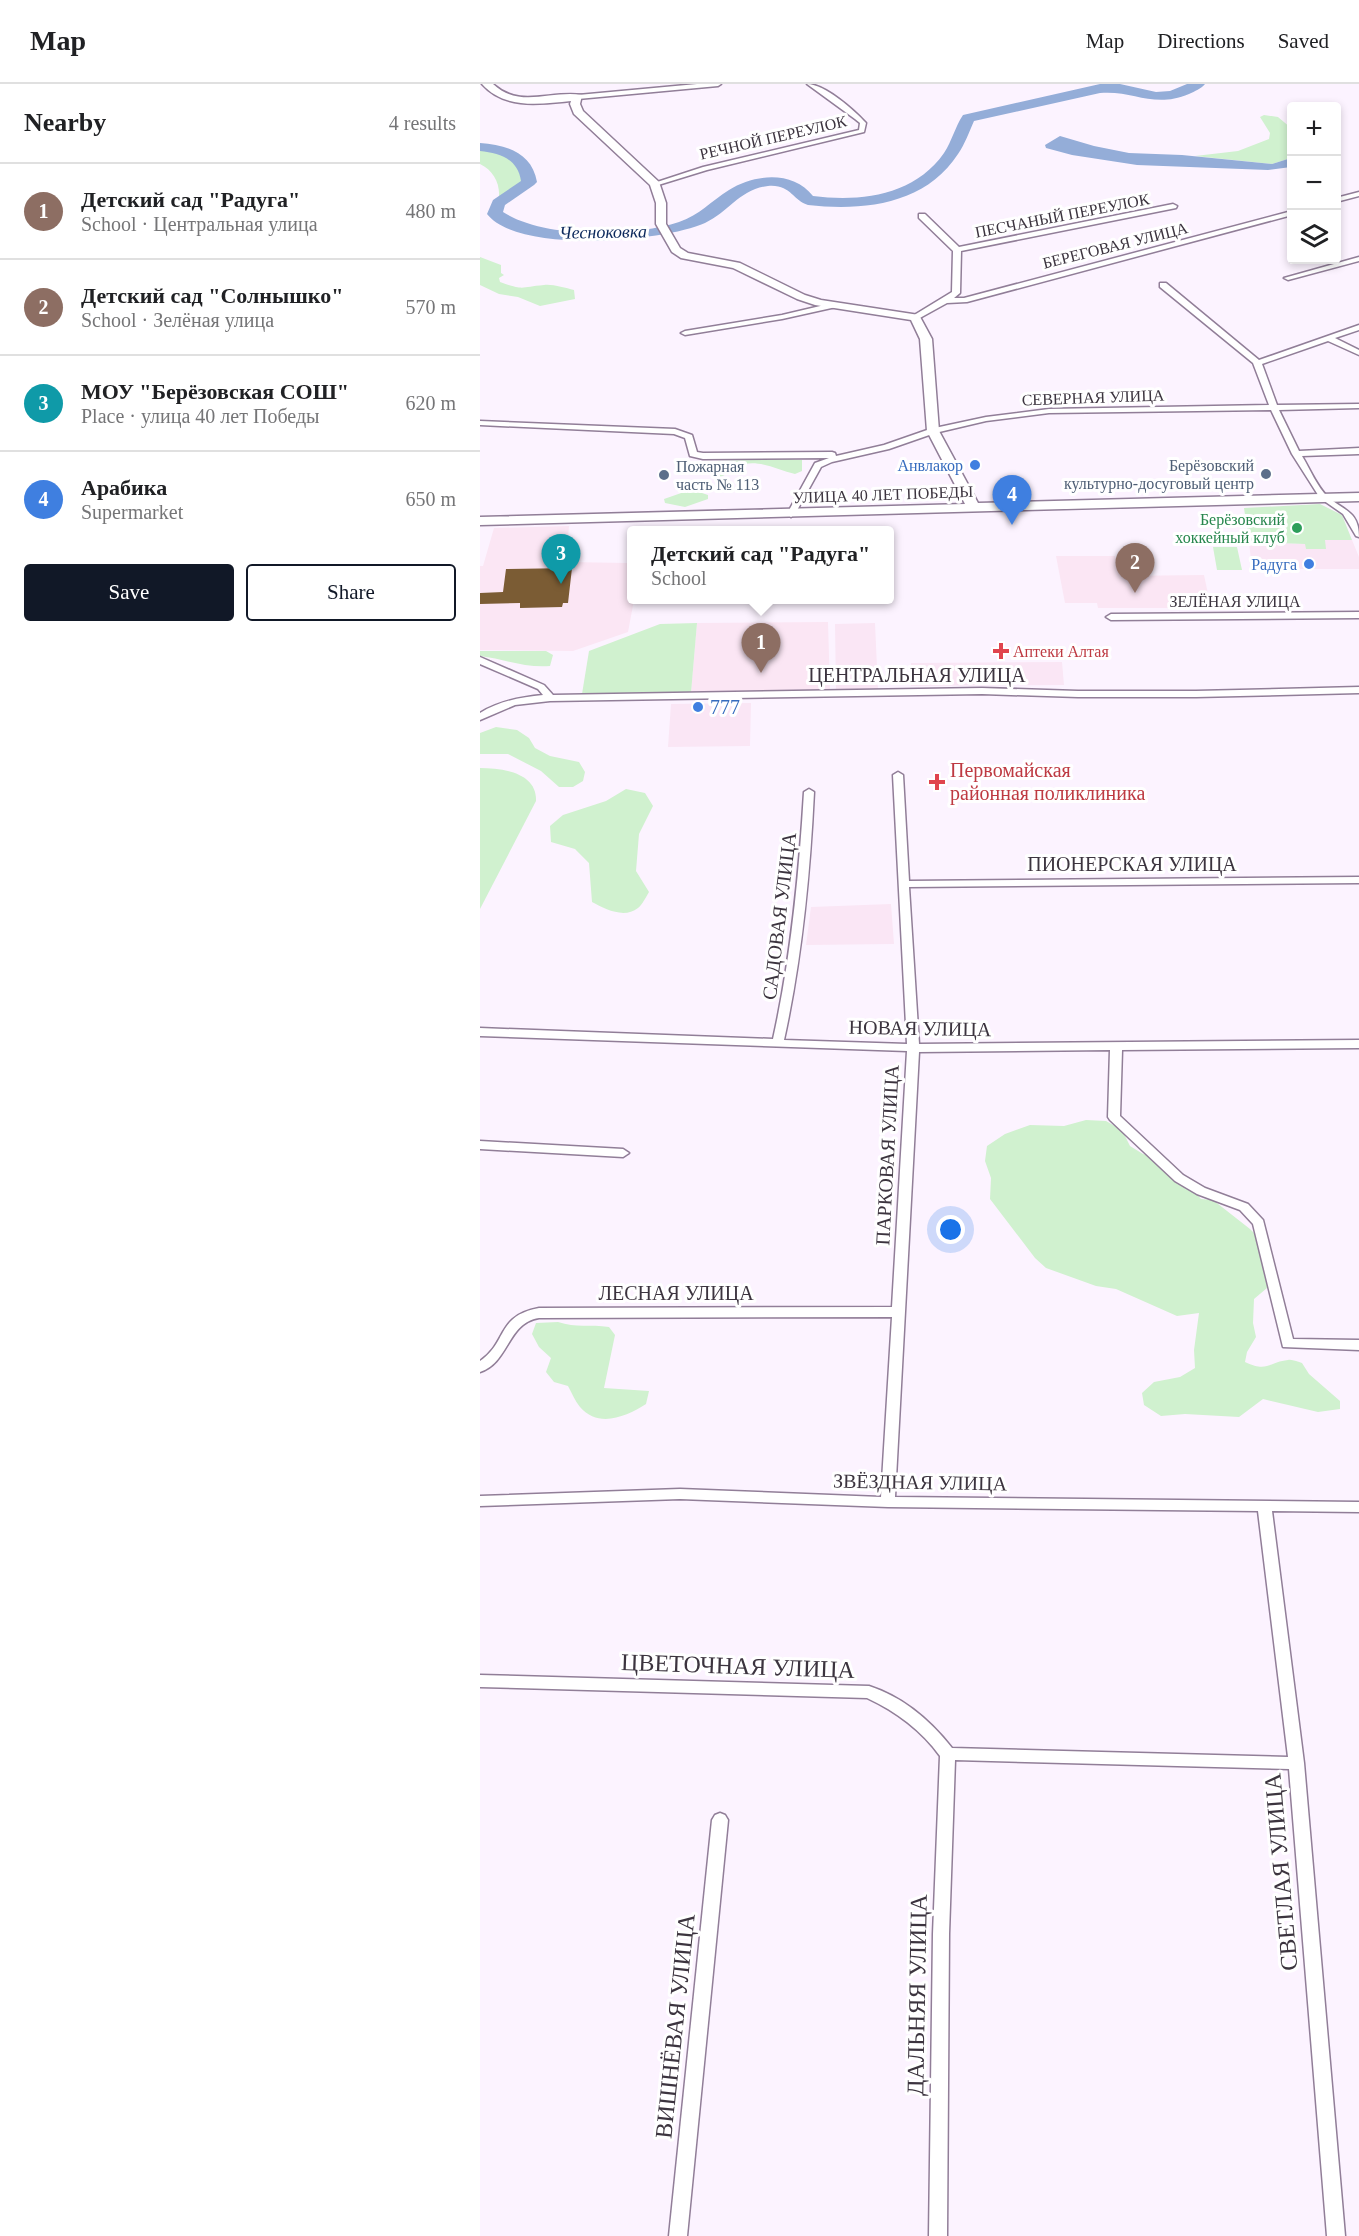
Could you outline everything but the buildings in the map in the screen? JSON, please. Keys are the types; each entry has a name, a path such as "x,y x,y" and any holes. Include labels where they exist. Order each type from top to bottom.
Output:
{"street":[{"path":"488,84 502,95 518,101 718,84"},
{"name":"РЕЧНОЙ ПЕРЕУЛОК","path":"655,184 705,168 862,131 863,123 854,114 838,100 810,84"},
{"path":"579,97 575,104 578,112 655,184 661,203 661,224 676,250 685,256 736,265 752,271 770,283 801,297 833,305 915,317 945,301 956,293 957,250 922,216"},
{"path":"1341,199 1359,194"},
{"name":"ПЕСЧАНЫЙ ПЕРЕУЛОК","path":"957,250 1173,206"},
{"name":"БЕРЕГОВАЯ УЛИЦА","path":"945,301 964,300 1287,214"},
{"path":"1288,278 1359,259"},
{"path":"1163,285 1258,363 1274,408 1296,454 1324,498 1346,512 1359,534"},
{"path":"685,333 782,317 833,305"},
{"path":"915,317 926,339 933,431 974,508"},
{"path":"1258,363 1359,327"},
{"path":"1328,338 1359,353"},
{"name":"СЕВЕРНАЯ УЛИЦА","path":"791,514 818,465 842,455 886,447 933,431 986,419 1050,411 1359,406"},
{"path":"480,423 675,432 689,437 693,454 703,456 842,455"},
{"path":"1296,454 1359,451"},
{"name":"УЛИЦА 40 ЛЕТ ПОБЕДЫ","path":"480,521 1359,497"},
{"name":"ЗЕЛЁНАЯ УЛИЦА","path":"1111,617 1359,615"},
{"path":"480,660 541,687 550,698"},
{"name":"ЦЕНТРАЛЬНАЯ УЛИЦА","path":"480,717 501,705 512,702 550,698 982,691 1196,694 1359,690"},
{"name":"ПАРКОВАЯ УЛИЦА","path":"888,1502 913,1048 898,775"},
{"name":"САДОВАЯ УЛИЦА","path":"778,1043 797,954 806,870 809,792"},
{"name":"ПИОНЕРСКАЯ УЛИЦА","path":"905,884 1359,880"},
{"name":"НОВАЯ УЛИЦА","path":"480,1032 913,1048 1359,1044"},
{"path":"1116,1046 1114,1117 1179,1178 1202,1191 1244,1207 1259,1223 1288,1344 1359,1345"},
{"path":"480,1145 623,1153"},
{"name":"ЛЕСНАЯ УЛИЦА","path":"480,1367 497,1354 512,1326 522,1317 539,1313 898,1312"},
{"name":"ЗВЁЗДНАЯ УЛИЦА","path":"481,1504 680,1494 888,1502 1359,1507"},
{"name":"СВЕТЛАЯ УЛИЦА","path":"1264,1505 1296,1763 1336,2236"},
{"name":"ЦВЕТОЧНАЯ УЛИЦА","path":"480,1681 869,1692 910,1713 932,1732 948,1754"},
{"path":"948,1754 1296,1763"},
{"name":"ДАЛЬНЯЯ УЛИЦА","path":"938,2236 940,1934 948,1754"},
{"name":"ВИШНЁВАЯ УЛИЦА","path":"678,2236 720,1820"}],"shaded area":[{"path":"569,526 566,562 627,563 627,604 633,604 628,632 573,651 480,650 480,566 483,566 494,528"},
{"path":"1324,540 1352,540 1359,557 1359,569 1252,569 1249,542 1305,544"},
{"path":"1056,556 1115,556 1121,576 1204,575 1211,608 1098,608 1097,603 1065,603"},
{"path":"828,622 830,691 691,693 697,623"},
{"path":"875,623 878,690 836,691 835,624"},
{"path":"1062,662 1064,685 911,686 911,663"},
{"path":"751,703 750,746 668,747 671,704"},
{"path":"891,904 894,944 806,945 811,907"}],"green space":[{"path":"1264,115 1278,117 1287,125 1287,159 1272,164 1195,156 1238,151 1269,139 1270,133 1260,117"},
{"path":"480,147 497,149 519,160 528,173 529,182 498,203 498,185 490,171 480,164"},
{"path":"480,257 501,265 501,273 504,275 499,278 500,282 514,287 559,286 574,290 575,299 540,306 518,297 499,294 480,285"},
{"path":"802,460 802,471 795,474 753,463 738,466 721,476 717,477 715,474 715,461"},
{"path":"687,491 708,495 708,499 685,507 665,503 664,499"},
{"name":"Берёзовский хоккейный клуб","path":"1320,504 1342,515 1352,540 1325,540 1326,549 1306,549 1305,544 1249,542 1244,508"},
{"path":"1213,547 1237,547 1242,570 1217,570"},
{"path":"697,623 691,693 582,694 589,651 660,624"},
{"path":"480,651 546,651 553,655 550,666 541,666 523,665 480,656"},
{"path":"496,727 517,730 529,738 535,748 550,756 579,762 585,772 583,781 573,787 559,787 541,771 508,754 480,754 480,733"},
{"path":"480,768 508,771 525,778 535,791 536,801 480,909"},
{"path":"626,789 645,793 653,806 639,834 636,871 649,892 638,908 621,913 592,902 589,863 575,849 551,842 550,826 563,815 606,801"},
{"path":"1086,1120 1106,1121 1122,1130 1130,1146 1143,1154 1168,1161 1201,1199 1213,1200 1250,1229 1268,1247 1274,1282 1254,1299 1253,1323 1256,1337 1247,1352 1245,1362 1259,1367 1290,1360 1302,1363 1309,1374 1340,1401 1340,1409 1318,1412 1263,1399 1239,1417 1185,1414 1161,1416 1144,1405 1142,1393 1154,1382 1180,1377 1195,1368 1194,1350 1199,1313 1177,1316 1116,1289 1096,1286 1046,1268 1035,1258 990,1199 991,1178 985,1161 987,1146 1005,1134 1030,1125 1064,1126"},
{"path":"558,1322 609,1327 615,1335 604,1388 649,1391 646,1404 622,1416 604,1419 588,1414 580,1407 568,1386 554,1382 546,1372 551,1358 539,1347 532,1334 536,1323"}],"water":[{"path":"1060,136 1129,153 1182,155 1272,164 1287,159 1287,168 1268,170 1137,165 1072,155 1046,148 1045,145"}],"waterway":[{"name":"Чесноковка","path":"480,147 497,149 512,155 519,160 528,173 529,182 498,203 495,214 507,222 558,234 635,235 682,226 701,219 737,192 766,182 787,184 799,190 808,200 847,203 884,199 917,185 932,174 947,159 968,118 1091,90 1120,88 1163,97 1198,84"}],"place":[{"name":"Анвлакор","path":"975,465"},
{"name":"Берёзовский культурно-досуговый центр","path":"1266,474"},
{"name":"Пожарная часть № 113","path":"664,475"},
{"name":"Арабика","path":"1012,525"},
{"name":"Берёзовский хоккейный клуб","path":"1297,528"},
{"name":"Радуга","path":"1309,564"},
{"name":"МОУ \"Берёзовская СОШ\"","path":"561,584"},
{"name":"Детский сад \"Солнышко\"","path":"1135,593"},
{"name":"Аптеки Алтая","path":"1001,651"},
{"name":"Детский сад \"Радуга\"","path":"761,673"},
{"name":"777","path":"698,707"},
{"name":"Первомайская районная поликлиника","path":"937,782"}]}
